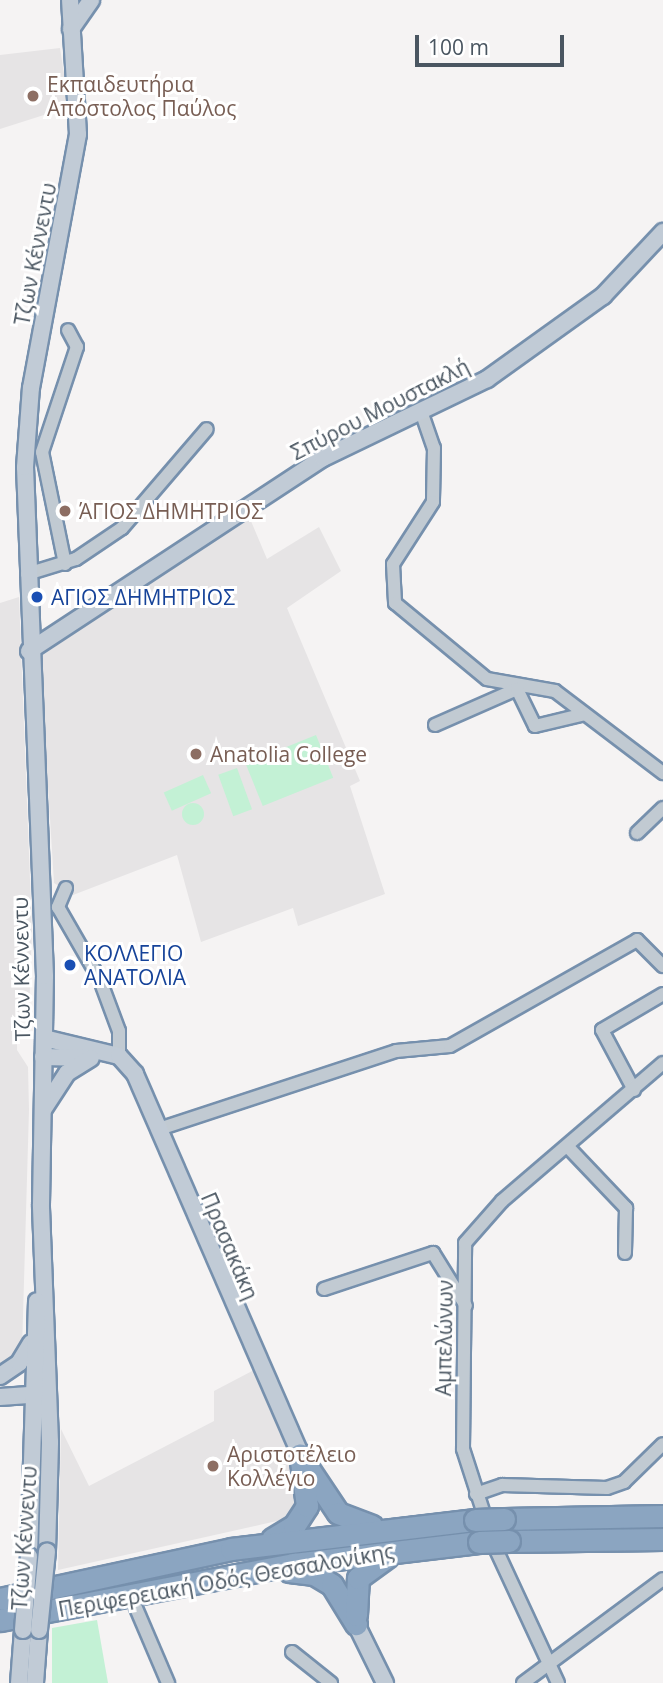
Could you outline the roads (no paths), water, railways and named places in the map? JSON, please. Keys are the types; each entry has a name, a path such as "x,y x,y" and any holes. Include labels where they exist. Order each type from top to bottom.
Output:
{"highway":[{"path":"300,1454 338,1513 384,1527"},
{"path":"255,1545 290,1529 307,1509 300,1454"},
{"name":"Περιφερειακή Οδός Θεσσαλονίκης","path":"0,1598 255,1545 384,1527 475,1520 663,1516"},
{"name":"Περιφερειακή Οδός Θεσσαλονίκης","path":"0,1620 262,1569 412,1548 479,1542 663,1539"},
{"path":"356,1624 353,1598 362,1573 412,1548"},
{"path":"262,1569 323,1578 356,1624"}],"main road":[{"path":"71,29 91,0"},
{"name":"Τζων Κέννεντυ","path":"19,1683 47,1551 40,1387 44,1038 27,573 28,410 79,123 71,29 74,2"},
{"name":"Σπύρου Μουστακλή","path":"29,651 311,465 422,414 580,314 663,232"},
{"path":"44,1038 114,1055"},
{"path":"43,1057 90,1058 114,1055"},
{"name":"Πρασακάκη","path":"114,1055 159,1129 300,1454"},
{"path":"42,1112 67,1073 90,1058"},
{"name":"Τζων Κέννεντυ","path":"35,1683 29,1556 40,1387 33,1330 41,1270"},
{"path":"0,1378 24,1357 33,1330"},
{"path":"0,1378 40,1387"},
{"path":"0,1397 40,1387"},
{"path":"356,1624 385,1683"}],"street":[{"path":"65,564 42,452 77,347 68,330"},
{"path":"422,414 434,448 433,502 393,564 395,603 487,679 510,687 551,689 663,773"},
{"path":"27,573 65,564 121,528 207,429"},
{"path":"435,725 517,689 535,726 585,714"},
{"path":"31,729 49,724"},
{"path":"637,833 663,808"},
{"name":"Πρασακάκη","path":"66,888 58,907 100,980 119,1031 114,1055"},
{"path":"159,1129 396,1051 450,1046 637,940 663,965"},
{"path":"634,1090 602,1030 663,994"},
{"name":"Αμπελώνων","path":"558,1683 476,1494 461,1431 466,1306 465,1243 474,1228 663,1063"},
{"path":"567,1146 626,1208 625,1253"},
{"path":"324,1289 433,1253 466,1306"},
{"path":"476,1494 502,1485 607,1488 624,1482 663,1444"},
{"path":"523,1683 663,1579"},
{"path":"136,1608 168,1683"},
{"path":"292,1653 331,1683"}],"place":[{"name":"Εκπαιδευτήρια Απόστολος Παύλος","path":"33,96"},
{"name":"ΆΓΙΟΣ ΔΗΜΗΤΡΙΟΣ","path":"65,511"},
{"name":"ΑΓΙΟΣ ΔΗΜΗΤΡΙΟΣ","path":"37,597"},
{"name":"Anatolia College","path":"196,754"},
{"name":"ΚΟΛΛΕΓΙΟ ΑΝΑΤΟΛΙΑ","path":"70,965"},
{"name":"Αριστοτέλειο Κολλέγιο","path":"213,1466"}]}
